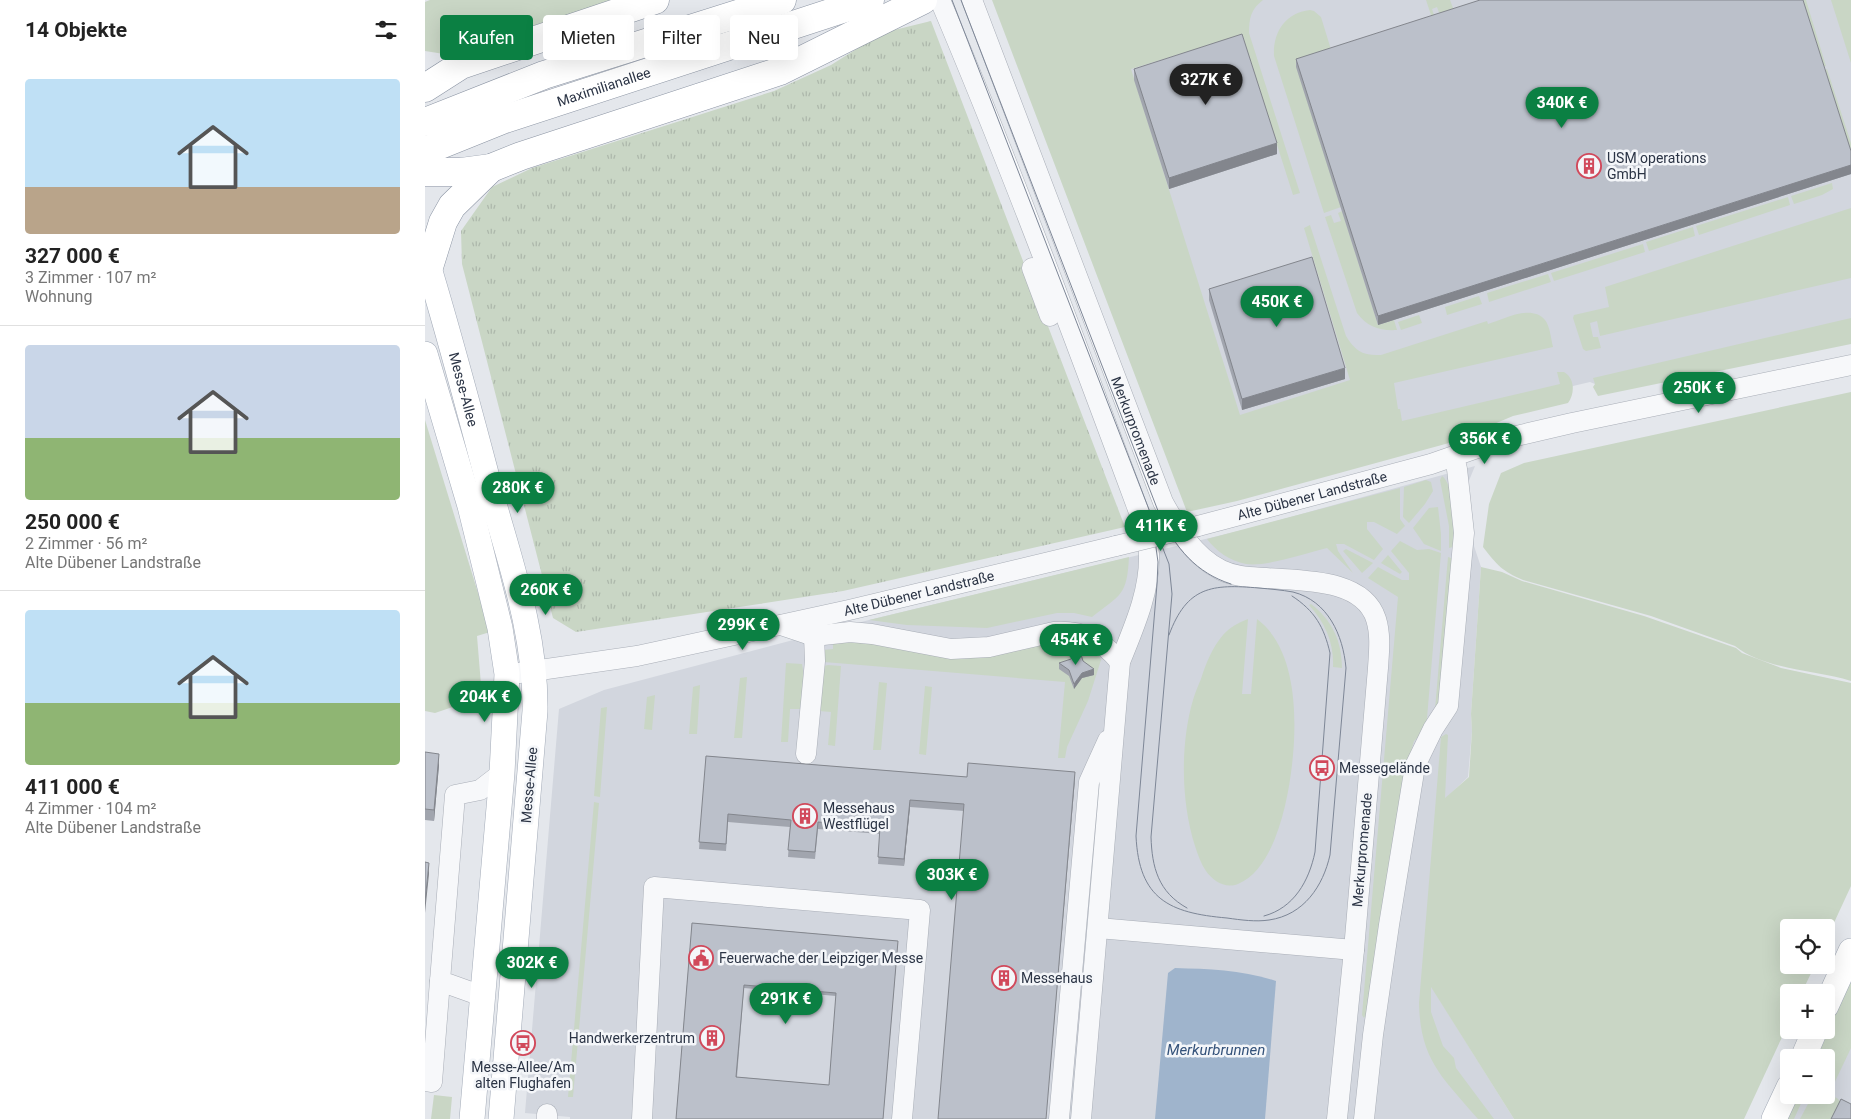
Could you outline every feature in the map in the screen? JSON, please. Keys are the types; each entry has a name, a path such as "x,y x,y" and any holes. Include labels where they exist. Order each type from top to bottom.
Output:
{"highway":[{"path":"425,88 461,65 655,0"},
{"name":"Maximilianallee","path":"425,151 497,108 543,75 782,0"},
{"path":"425,172 435,174 491,168 530,153 780,71 872,8 923,0"},
{"name":"Maximilianallee","path":"497,108 872,8"},
{"path":"425,62 461,65"},
{"path":"425,122 497,108"},
{"path":"427,260 452,206 491,168"}],"main road":[{"name":"Messe-Allee","path":"427,260 513,569 529,633 535,672 535,711 501,1119"},
{"name":"Messe-Allee","path":"425,354 470,506 499,628 507,674 502,773 472,1119"},
{"path":"1835,986 1851,951"},
{"path":"1774,1119 1781,1104"}],"street":[{"name":"Merkurpromenade","path":"940,0 973,78 1071,329 1143,523 1149,553 1140,611 1121,662 1081,1119"},
{"name":"Merkurpromenade","path":"972,0 1163,502 1188,543 1204,560 1223,571 1240,576 1308,581 1342,586 1360,597 1369,606 1376,618 1380,638 1378,668 1337,1119"},
{"path":"981,134 1050,316"},
{"name":"Alte Dübener Landstraße","path":"507,674 535,672 637,656 859,608 1242,515 1454,457 1503,440 1572,422 1851,364"},
{"path":"1364,1119 1373,1035 1415,766 1433,729 1448,706 1464,534 1457,468 1454,457"},
{"path":"779,625 813,636 857,633 951,649 989,647 1065,631 1085,634 1110,650 1121,662"},
{"path":"806,754 815,661 813,636"},
{"name":"Merkurpromenade","path":"1059,1119 1089,782 1114,727"},
{"path":"425,1081 431,1082 455,795 480,790 502,773"},
{"path":"642,1119 655,887 920,910 902,1119"},
{"path":"1098,928 1353,950"},
{"path":"440,980 482,996"},
{"path":"1341,1063 1373,1035"}],"shaded area":[{"path":"1127,0 1846,0 1851,17 1851,332 1595,384 1590,382 1573,386 1568,390 1226,484 1055,23"},
{"path":"1475,466 1468,483 1474,546 1481,567 1471,714 1472,731 1468,777 1445,799 1431,986 1514,1119 570,1119 570,1117 525,1113 559,709 604,690 869,620 1247,529"},
{"path":"1851,978 1851,1119 1788,1119 1795,1104 1835,1104 1835,1049 1829,1049 1832,1039 1835,1039 1835,1029"}],"green space":[{"path":"430,0 614,0 567,15 543,15 543,23 533,26 533,15 440,15 440,53 425,51 425,2"},
{"path":"992,0 1263,0 1251,14 1249,33 1300,193 1293,195 1242,35 1131,69 1240,415 1350,380 1304,228 1310,225 1346,336 1360,352 1369,355 1381,355 1487,321 1488,324 1518,314 1533,313 1539,315 1547,323 1553,347 1394,383 1402,421 1560,384 1557,372 1564,372 1572,382 1573,391 1568,403 1513,416 1449,443 1237,501 1187,512"},
{"path":"1426,0 1450,0 1456,16 1442,21 1437,7 1432,9 1435,18 1432,18"},
{"path":"1800,0 1806,0 1826,66 1821,67"},
{"path":"1831,0 1851,0 1851,63"},
{"path":"1310,10 1321,17 1333,56 1341,207 1324,213 1274,56 1276,39 1282,25 1294,15"},
{"path":"931,21 1125,527 843,591 576,632 553,618 462,264 461,231 492,187 532,168 774,91 831,65 882,33"},
{"path":"1827,69 1851,143 1851,159 1823,71"},
{"path":"1832,183 1833,189 1822,195 1794,204 1791,196"},
{"path":"1788,197 1790,205 1699,235 1696,226"},
{"path":"1851,208 1851,278 1600,336 1597,321 1590,323 1593,337 1598,337 1601,348 1586,351 1583,349 1573,318 1574,315 1609,307 1605,287"},
{"path":"1342,211 1378,325 1394,320 1397,330 1385,330 1374,327 1365,322 1357,313 1325,217 1331,215 1334,223 1341,221 1338,213"},
{"path":"1693,227 1695,236 1649,251 1646,242"},
{"path":"1643,244 1645,252 1554,281 1551,273"},
{"path":"1548,274 1551,282 1489,302 1487,293"},
{"path":"1479,296 1482,304 1447,315 1445,307"},
{"path":"1419,315 1422,323 1401,330 1398,322"},
{"path":"1851,318 1851,344 1598,396 1593,387 1595,384 1593,378"},
{"path":"1851,392 1851,681 1776,665 1747,654 1735,646 1651,616 1523,580 1500,567 1483,547 1489,504 1501,473 1524,463"},
{"path":"425,420 490,632 477,636 482,697 435,713 425,711"},
{"path":"1442,476 1449,488 1455,519 1457,546 1449,548 1449,526 1440,480"},
{"path":"1426,480 1431,482 1433,491 1409,523 1403,517 1404,487"},
{"path":"1400,488 1400,519 1405,526 1397,534 1374,522 1367,522 1367,529 1383,549 1374,560 1344,544 1336,544 1338,551 1353,573 1327,548 1275,562 1246,564 1234,561 1224,555 1207,539"},
{"path":"1438,507 1441,551 1424,544 1413,528 1429,508"},
{"path":"1400,541 1417,550 1429,549 1441,553 1426,730 1414,741 1409,758 1364,1018 1362,1015 1398,597 1368,578 1378,567 1402,580 1409,580 1409,573 1391,551"},
{"path":"1346,549 1373,563 1362,573 1343,551"},
{"path":"1388,555 1402,572 1400,574 1381,563"},
{"path":"1129,557 1126,580 1121,593 1092,617 1074,613 1057,613 987,628 907,625 869,620"},
{"path":"1448,557 1457,560 1444,705 1434,721"},
{"path":"1481,567 1502,572 1522,581 1644,616 1736,648 1742,653 1781,668 1851,683 1851,886 1835,921 1835,919 1780,919 1780,974 1811,974 1806,984 1780,984 1781,1039 1744,1119 1514,1119 1431,987 1431,1012 1443,1046 1454,1058 1456,1068 1494,1119 1478,1119 1444,1079 1429,1054 1424,1039 1420,1023 1419,1003 1441,737 1446,734 1448,735 1445,798 1469,777 1472,731 1471,714"},
{"path":"1311,604 1325,617 1338,640 1342,668 1333,667 1332,650 1328,634 1320,619 1309,605"},
{"path":"1248,619 1242,694 1251,694 1257,619 1269,630 1285,658 1294,709 1293,758 1286,799 1274,842 1264,860 1252,875 1238,884 1224,885 1209,875 1196,849 1187,811 1184,754 1193,700 1210,656 1226,632"},
{"path":"1052,639 1080,642 1087,645 1098,653 1101,660 1088,701 1067,747 1065,758 1058,758 1065,682 824,662 823,650 833,649 833,641"},
{"path":"786,663 802,664 804,676 802,709 790,709 788,742 781,742"},
{"path":"824,666 841,666 835,746 828,745 831,712 819,711"},
{"path":"747,677 742,738 734,738 740,678"},
{"path":"879,682 887,683 881,750 873,750"},
{"path":"700,685 697,734 689,734 693,687"},
{"path":"925,686 932,687 926,755 919,754"},
{"path":"655,695 652,730 644,729 647,697"},
{"path":"607,707 600,797 594,796 601,708"},
{"path":"594,802 599,803 573,1097 568,1097"},
{"path":"1851,978 1851,1048 1835,1082 1835,1049 1820,1049 1824,1039 1835,1039 1835,1015"},
{"path":"434,1095 452,1097 450,1119 431,1119"},
{"path":"1835,1097 1841,1102 1833,1119 1800,1119 1808,1104 1835,1104"},
{"path":"1795,1104 1801,1104 1794,1119 1788,1119"}],"water":[{"name":"Merkurbrunnen","path":"1175,968 1239,972 1276,981 1265,1119 1155,1119 1168,973"}],"building":[{"name":"USM operations GmbH","path":"1480,0 1803,0 1851,151 1851,165 1378,316 1296,59"},
{"path":"1242,34 1277,143 1169,178 1134,69"},
{"path":"1312,257 1345,368 1242,399 1209,289"},
{"path":"1079,648 1083,661 1094,669 1082,673 1074,684 1069,670 1059,663 1071,659"},
{"path":"425,752 439,754 434,810 425,809"},
{"name":"Messehaus","path":"706,756 967,777 968,763 1075,772 1046,1119 938,1119 964,804 910,800 904,859 878,857 880,827 818,822 815,852 788,850 791,820 728,814 726,844 699,842"},
{"path":"425,862 429,863 425,902"},
{"name":"Handwerkerzentrum","path":"692,923 898,941 883,1119 676,1119","holes":["744,985 836,993 829,1085 736,1077"]},
{"path":"1841,1099 1851,1104 1851,1119 1831,1119"}],"tram line":[{"path":"952,0 1155,525"},
{"path":"961,0 1160,516 1173,539 1188,558 1207,573 1231,584"},
{"path":"1152,519 1158,562 1157,584 1136,836 1138,857 1143,875 1161,899 1189,912 1248,921 1264,921 1281,917 1292,912 1310,897 1322,878 1330,855 1346,668 1337,632 1324,611 1305,596 1280,590 1228,587 1215,588 1193,598 1184,606 1169,635"},
{"path":"1160,541 1169,564 1172,594 1151,837 1155,868 1163,886 1177,902 1187,908"},
{"path":"1264,916 1284,907 1299,892 1309,873 1315,852 1330,653 1325,635 1317,620 1307,608 1292,596"}],"place":[{"name":"USM operations GmbH","path":"1589,166"},
{"name":"Messegelände","path":"1322,768"},
{"name":"Messehaus Westflügel","path":"805,816"},
{"name":"Feuerwache der Leipziger Messe","path":"701,958"},
{"name":"Messehaus","path":"1004,978"},
{"name":"Handwerkerzentrum","path":"712,1038"},
{"name":"Messe-Allee/Am alten Flughafen","path":"523,1043"}]}
